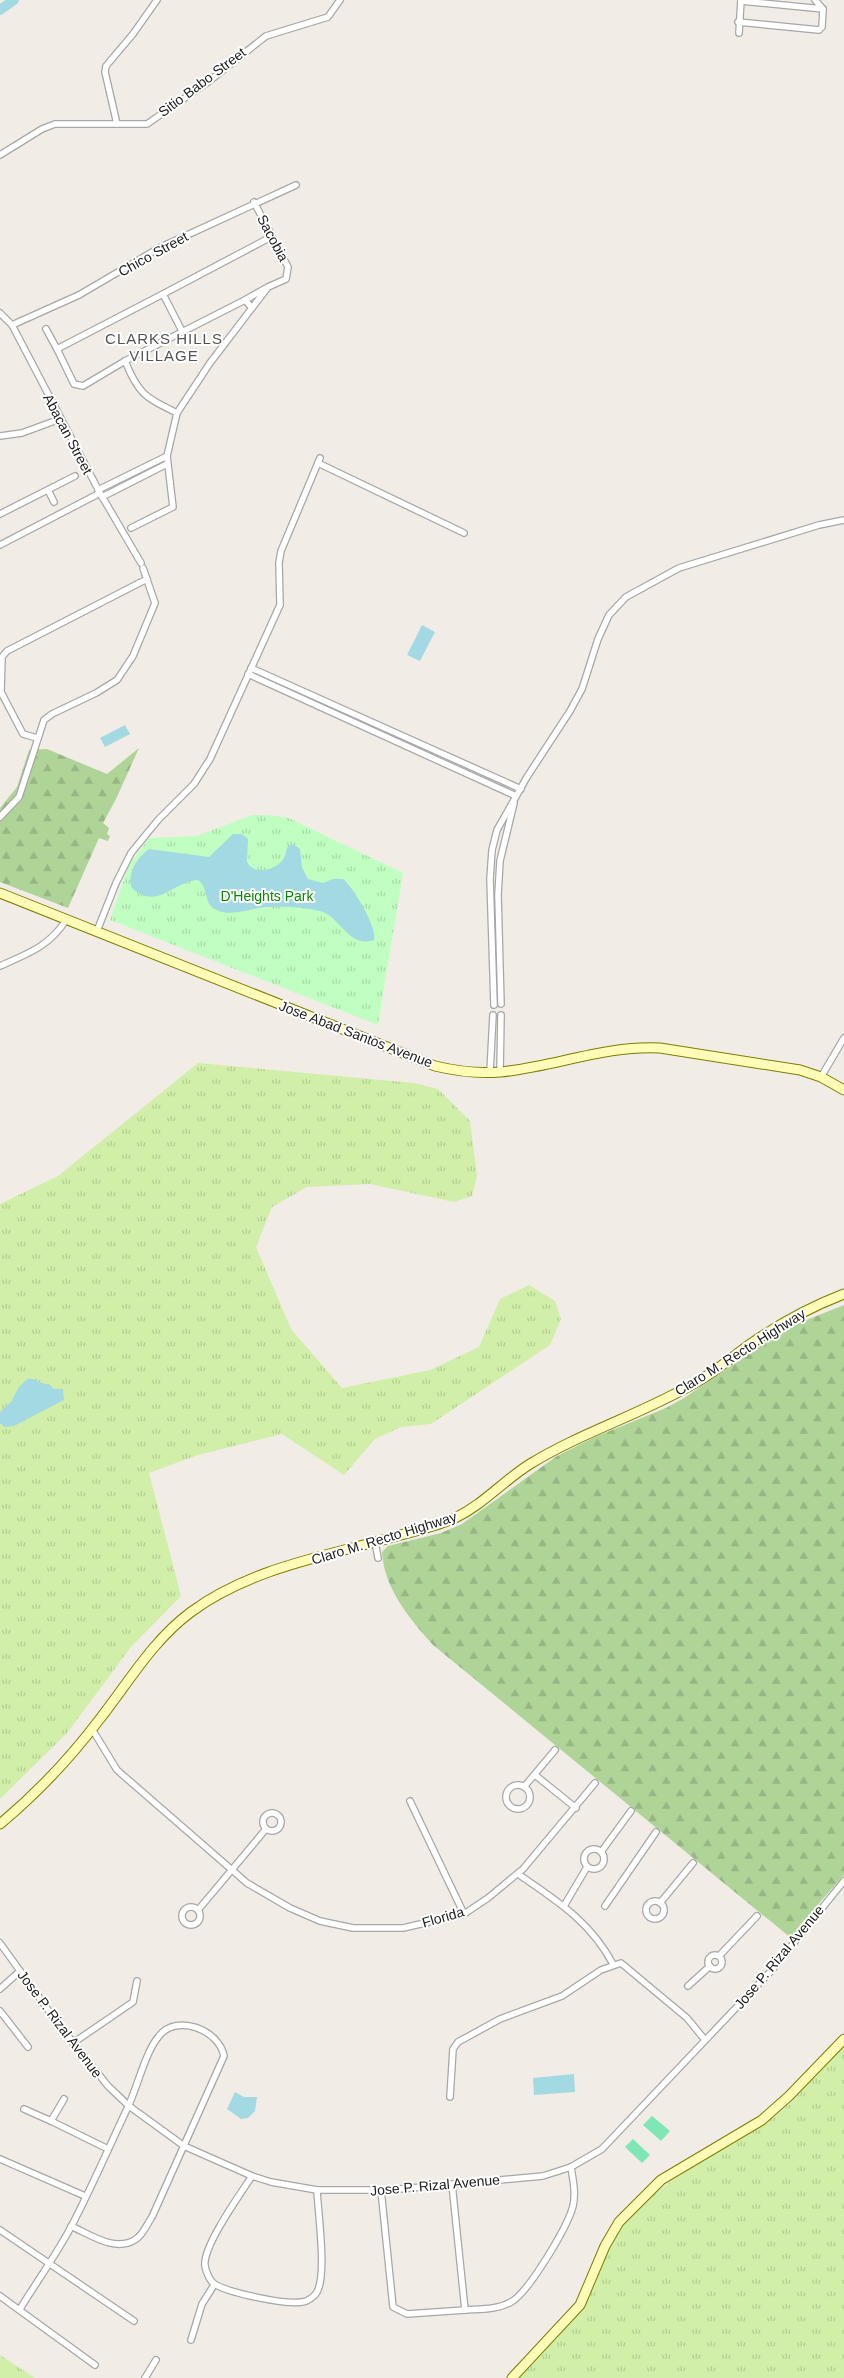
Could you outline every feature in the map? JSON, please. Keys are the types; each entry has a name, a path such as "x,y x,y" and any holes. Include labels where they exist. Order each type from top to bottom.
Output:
{"main road":[{"name":"Jose Abad Santos Avenue","path":"0,893 421,1062 450,1070 500,1072 608,1050 642,1047 682,1050 767,1064 821,1077 844,1090"},
{"name":"Claro M. Recto Highway","path":"0,1824 45,1781 92,1730 154,1645 172,1627 214,1596 231,1586 266,1573 438,1524 466,1512 537,1460 693,1384 780,1324 809,1308 844,1294"},
{"path":"512,2378 580,2305 605,2246 619,2222 661,2180 762,2120 790,2096 844,2039"}],"street":[{"path":"117,124 104,72 106,66 133,34 157,0"},
{"name":"Sitio Babo Street","path":"0,155 42,129 55,124 147,124 208,82 266,36 328,17 340,0"},
{"path":"738,22 819,30 822,27 823,9 815,0"},
{"path":"738,33 741,1 823,9"},
{"name":"Chico Street","path":"12,325 80,295 159,248 254,202 296,185"},
{"name":"Sacobia","path":"131,528 173,507 173,491 167,456 177,413 210,363 268,287 286,279 288,274 288,267 254,202"},
{"path":"57,350 271,237"},
{"path":"46,329 74,384 83,386 125,361 268,287"},
{"path":"162,294 182,331"},
{"path":"244,300 252,308"},
{"name":"Abacan Street","path":"0,313 12,325 100,493 137,556 156,603 125,669 117,680 44,720 19,797 0,817"},
{"path":"125,361 133,381 142,394 177,413"},
{"path":"0,436 22,433 60,419"},
{"path":"0,545 167,456"},
{"path":"97,932 116,883 131,853 202,773 280,605 279,563 281,551 319,460 464,533"},
{"path":"100,493 167,464"},
{"path":"0,514 75,476"},
{"path":"48,490 54,502"},
{"path":"494,1005 490,895 492,850 497,830 582,689 609,615 626,597 679,568 844,520"},
{"path":"37,738 23,734 1,692 2,658 7,652 24,642 147,579"},
{"path":"249,671 521,790"},
{"path":"249,671 515,799"},
{"path":"501,1004 498,895 500,861 515,799"},
{"path":"0,966 46,944 58,933 66,920"},
{"path":"490,1072 493,1015"},
{"path":"500,1072 501,1015"},
{"path":"821,1077 844,1038"},
{"path":"375,1542 378,1558"},
{"name":"Florida","path":"92,1730 117,1770 247,1883 290,1908 312,1917 353,1928 403,1928 464,1914 518,1874 596,1783"},
{"path":"524,1787 556,1750"},
{"path":"535,1775 576,1808"},
{"path":"515,1786 524,1787 530,1794 528,1802 522,1808 513,1807 507,1801 508,1792 515,1786"},
{"path":"410,1801 464,1914"},
{"path":"601,1852 631,1811"},
{"path":"198,1910 266,1829"},
{"path":"605,1906 656,1832"},
{"path":"594,1850 601,1852 604,1859 601,1866 594,1869 587,1866 584,1860 587,1853 594,1850"},
{"path":"660,1903 693,1863"},
{"path":"564,1906 587,1866"},
{"path":"518,1874 564,1906 598,1938 613,1964"},
{"name":"Jose P. Rizal Avenue","path":"0,1944 73,2043 108,2086 129,2106 184,2146 252,2176 271,2182 317,2190 381,2190 529,2178 571,2167 607,2145 772,1971 844,1881"},
{"path":"719,1956 722,1960 721,1967 714,1969 708,1961 711,1957 719,1956 757,1916"},
{"path":"450,2097 453,2049 458,2042 503,2018 562,1996 613,1964 622,1963 688,2018 705,2040"},
{"path":"688,1986 710,1966"},
{"path":"0,1989 20,1971"},
{"path":"73,2043 133,2002 137,1981"},
{"path":"0,2011 28,2047"},
{"path":"20,2308 71,2226 129,2106 158,2036 168,2027 184,2024 202,2031 216,2040 223,2049 224,2056 152,2217 138,2239 123,2245 107,2243 71,2226"},
{"path":"51,2120 64,2099"},
{"path":"24,2109 51,2120 108,2149"},
{"path":"0,2159 86,2196"},
{"path":"381,2190 393,2307 407,2314 495,2308 510,2303 521,2294 548,2254 568,2218 574,2195 571,2167"},
{"path":"252,2176 208,2249 204,2264 214,2285 285,2302 304,2302 317,2294 322,2279 317,2190"},
{"path":"452,2184 465,2310"},
{"path":"0,2230 134,2321"},
{"path":"191,2340 202,2304 214,2285"},
{"path":"0,2296 20,2308 95,2364"},
{"path":"145,2378 156,2360"}],"green space":[{"path":"139,748 103,823 109,828 107,834 110,836 108,841 99,838 68,908 0,882 0,808 17,787 29,750 47,749 107,774"},
{"name":"D'Heights Park","path":"252,815 289,818 403,873 378,1025 110,920 129,865 149,838 197,836"},
{"path":"198,1063 414,1083 438,1089 470,1121 477,1176 472,1196 454,1202 370,1184 307,1187 272,1207 256,1247 291,1329 342,1388 430,1370 479,1347 500,1299 529,1285 555,1301 561,1319 550,1345 431,1424 401,1427 375,1439 344,1475 282,1434 198,1455 149,1473 181,1596 131,1647 67,1733 0,1799 0,1204 58,1176"},
{"path":"844,1305 844,1875 821,1901 795,1937 791,1938 433,1645 407,1614 393,1591 384,1566 382,1552 388,1546 441,1533 462,1524 557,1456 595,1437 666,1408 684,1398 775,1336 799,1323"},
{"path":"844,2044 844,2378 517,2378 581,2309 612,2240 624,2221 640,2205 674,2179 775,2116 796,2097"},
{"path":"652,2116 670,2131 661,2141 643,2125"},
{"path":"633,2139 650,2155 642,2163 625,2147"},
{"path":"0,2355 35,2378 0,2378"}],"water":[{"path":"422,625 435,632 420,661 407,655"},
{"path":"125,725 130,734 105,747 100,738"},
{"path":"233,834 242,834 248,839 247,862 254,869 264,870 274,867 283,859 288,846 293,844 300,849 302,867 308,879 323,883 333,879 343,879 353,890 364,908 372,927 374,940 358,940 346,932 330,916 311,909 266,907 230,913 217,910 209,904 203,887 198,880 181,885 158,896 149,897 132,888 131,877 134,866 149,849 209,857"},
{"path":"27,1379 49,1384 54,1389 63,1389 64,1400 14,1426 4,1427 0,1423 0,1412 11,1402 19,1387"},
{"path":"574,2074 575,2092 534,2095 533,2078"},
{"path":"235,2092 244,2097 257,2097 255,2111 248,2118 241,2119 227,2109"}],"waterway":[{"path":"0,10 14,0"}],"district":[{"name":"CLARKS HILLS VILLAGE","path":"164,348"}]}
